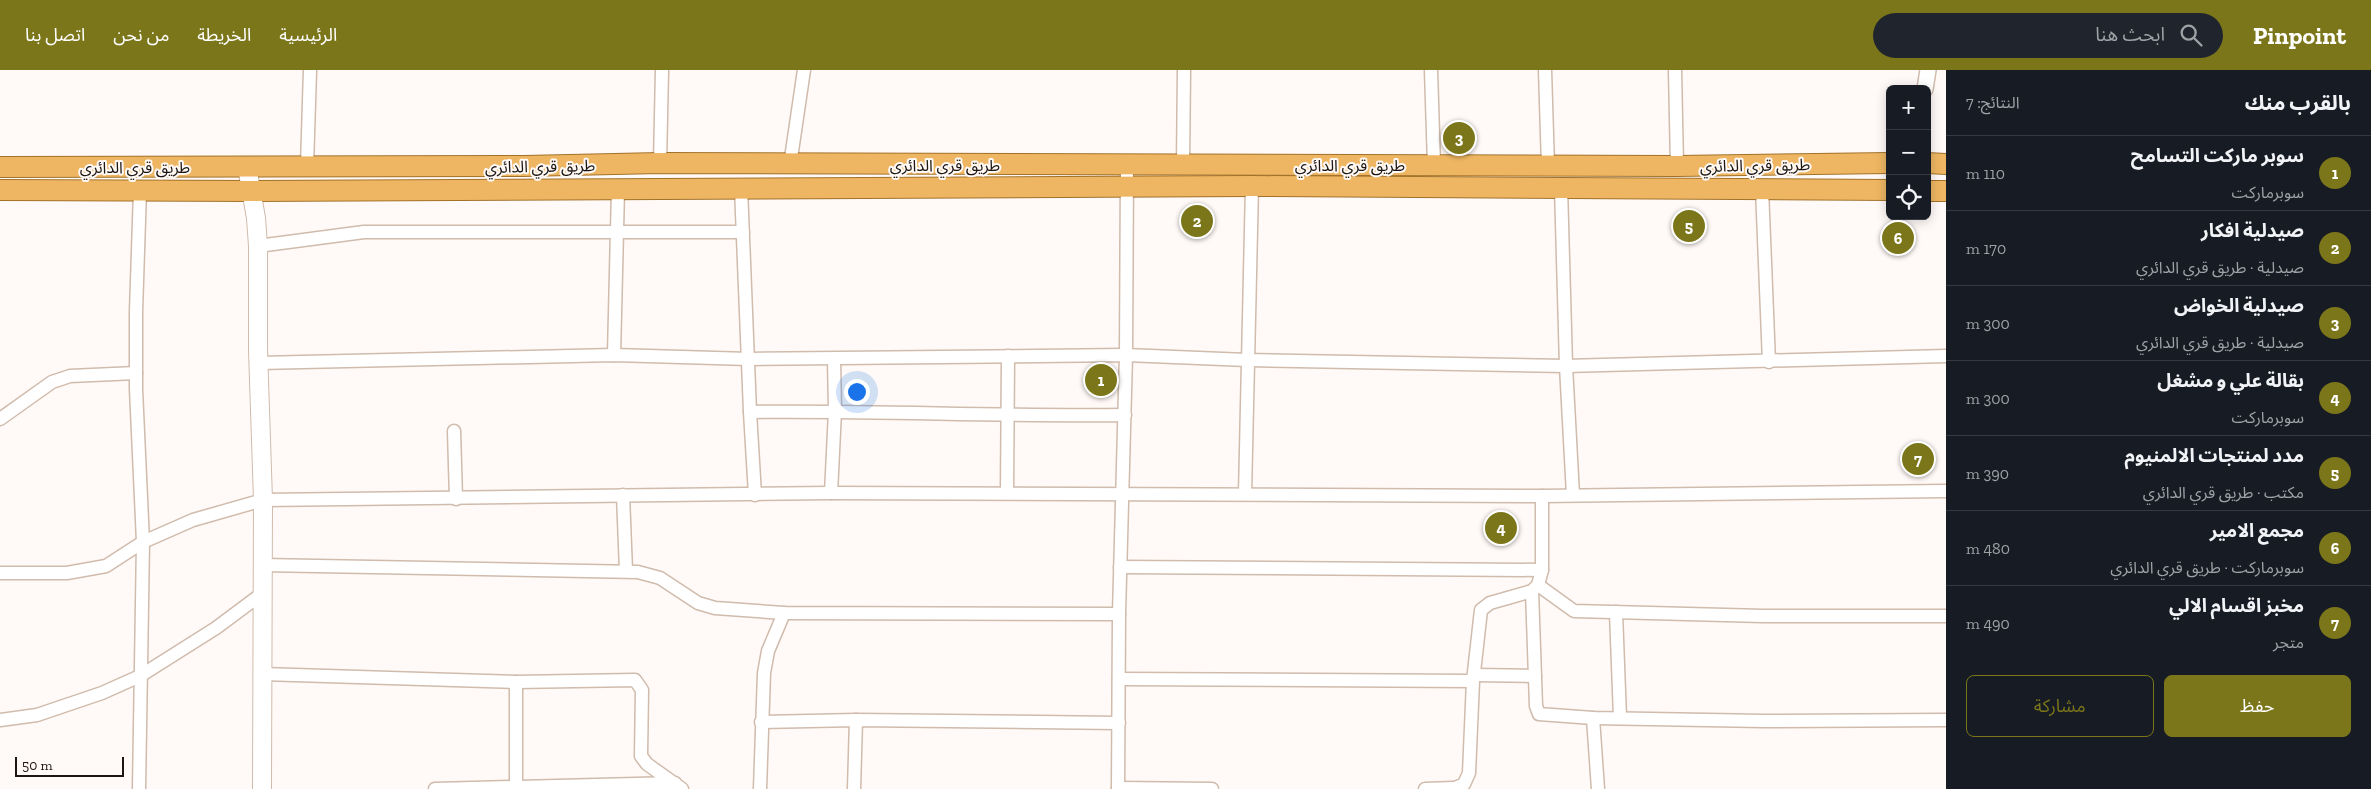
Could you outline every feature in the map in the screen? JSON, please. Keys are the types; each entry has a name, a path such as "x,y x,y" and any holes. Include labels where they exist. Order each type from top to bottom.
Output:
{"highway":[{"name":"طريق قري الدائري","path":"0,167 660,164 1676,166 1886,163"},
{"path":"1931,163 1946,164"},
{"name":"طريق قري الدائري","path":"0,190 252,191 1252,186 1886,190"},
{"path":"1931,190 1946,191"}],"main road":[{"path":"247,167 252,191 258,246 263,500 262,789"}],"street":[{"path":"308,166 310,70"},
{"path":"660,164 662,70"},
{"path":"790,165 804,70"},
{"path":"1183,165 1184,70"},
{"path":"1431,70 1434,165"},
{"path":"1545,70 1548,166"},
{"path":"1675,70 1676,166"},
{"path":"1926,85 1928,70"},
{"path":"1127,165 1126,355 1119,614 1118,788 1212,789"},
{"path":"1246,494 1247,360 1252,186"},
{"path":"1561,187 1566,366 1573,496"},
{"path":"741,188 755,495"},
{"path":"614,355 618,189"},
{"path":"1762,189 1769,362"},
{"path":"139,789 143,542 136,373 140,190"},
{"path":"258,246 364,232 563,232 617,234 743,232"},
{"path":"259,363 614,355 749,359 834,359 1126,355 1247,360 1566,366 1946,356"},
{"path":"1007,493 1008,356"},
{"path":"831,493 835,411 834,359"},
{"path":"0,419 52,382 70,376 136,373"},
{"path":"750,412 835,411 1124,415"},
{"path":"454,431 456,499"},
{"path":"0,573 67,573 106,566 143,542 193,520 263,500 456,499 623,494 1007,493 1573,496 1946,491"},
{"path":"623,494 626,571"},
{"path":"1542,496 1542,570 1535,588 1535,676 1536,706 1539,714 1593,718 1764,721 1946,720"},
{"path":"262,565 626,571 650,574 660,578 706,606 784,613 1119,614"},
{"path":"1120,567 1542,570"},
{"path":"1535,588 1571,611 1763,616 1946,616"},
{"path":"1425,789 1453,789 1464,784 1469,773 1474,678 1481,610 1490,603 1535,588"},
{"path":"0,720 36,715 102,693 140,676 216,628 263,593"},
{"path":"1616,612 1620,718"},
{"path":"760,789 766,660 784,613"},
{"path":"262,674 516,682 635,680 642,690 641,756 647,764 678,786"},
{"path":"1119,679 1474,678 1535,676"},
{"path":"516,682 516,786"},
{"path":"1593,718 1598,789"},
{"path":"762,722 856,720 1119,723"},
{"path":"854,789 856,720"},
{"path":"435,789 516,786 678,786"}],"place":[{"name":"صيدلية الخواض","path":"1459,138"},
{"name":"صيدلية افكار","path":"1197,221"},
{"name":"مدد لمنتجات الالمنيوم","path":"1689,226"},
{"name":"مجمع الامير","path":"1898,238"},
{"name":"سوبر ماركت التسامح","path":"1101,380"},
{"name":"مخبز اقسام الالي","path":"1918,459"},
{"name":"بقالة علي و مشغل","path":"1501,528"}]}
